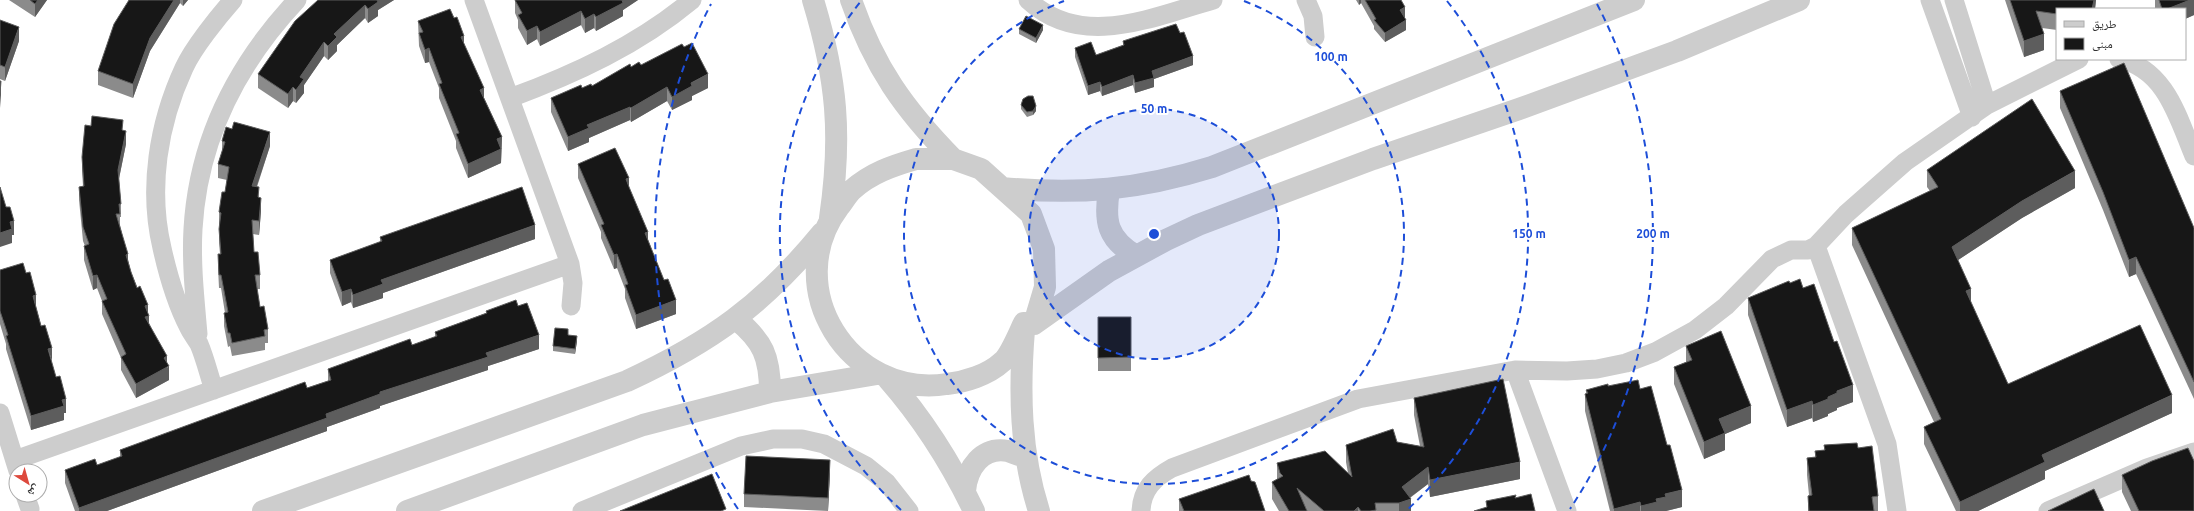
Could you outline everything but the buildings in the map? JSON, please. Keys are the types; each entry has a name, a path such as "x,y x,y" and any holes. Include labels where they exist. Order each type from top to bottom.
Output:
{"street":[{"path":"199,344 189,328 175,292 162,248 155,206 157,170 162,136 172,99 184,67 234,0"},
{"path":"214,390 199,344 193,278 193,228 199,178 218,114 235,82 257,47 297,0"},
{"path":"474,0 570,264 573,283 571,306"},
{"path":"510,98 597,62 673,16 692,0"},
{"path":"814,0 834,82 838,128 837,174 827,225 817,262 819,295 830,327 850,354 882,376 910,404 930,432 965,491 974,511"},
{"path":"850,0 875,59 897,96 923,129 953,160"},
{"path":"1028,0 1055,19 1083,27 1094,28 1129,24 1213,0"},
{"path":"1306,0 1313,16 1315,37"},
{"path":"1002,188 1073,192 1109,190 1158,182 1212,167 1634,0"},
{"path":"1039,511 1032,491 1026,458 1021,391 1029,323 1083,287 1136,256 1166,240 1230,213 1373,158 1519,108 1677,51 1799,0"},
{"path":"1930,0 1972,117"},
{"path":"1954,0 1987,105"},
{"path":"1141,511 1141,502 1147,487 1158,476 1172,468 1358,399 1515,370 1567,371 1597,369 1626,363 1654,352 1695,330 1720,311 1772,259 1791,250 1808,250 1816,246 1846,214 1905,162 1972,117 1987,105 2078,60"},
{"path":"2124,60 2130,61 2152,75 2168,94 2194,156"},
{"path":"262,511 627,381 702,343 736,319 768,292 798,262 852,190 881,169 916,159 953,160 981,169 1030,214 1044,249 1045,287 1029,323 1003,362 967,381 927,387 882,376 770,392 643,425 407,511"},
{"path":"1109,190 1106,213 1108,227 1114,239 1124,249 1136,256"},
{"path":"1816,246 1887,444 1896,511"},
{"path":"24,463 214,390 570,264"},
{"path":"736,319 753,332 764,350 770,370 770,392"},
{"path":"1515,370 1567,511"},
{"path":"0,413 15,463"},
{"path":"582,511 741,446 773,439 802,439 824,444 866,466 887,483 909,511"},
{"path":"965,491 966,478 972,465 982,456 995,451 1008,451 1026,458"},
{"path":"2048,511 2147,468 2194,452"}]}
